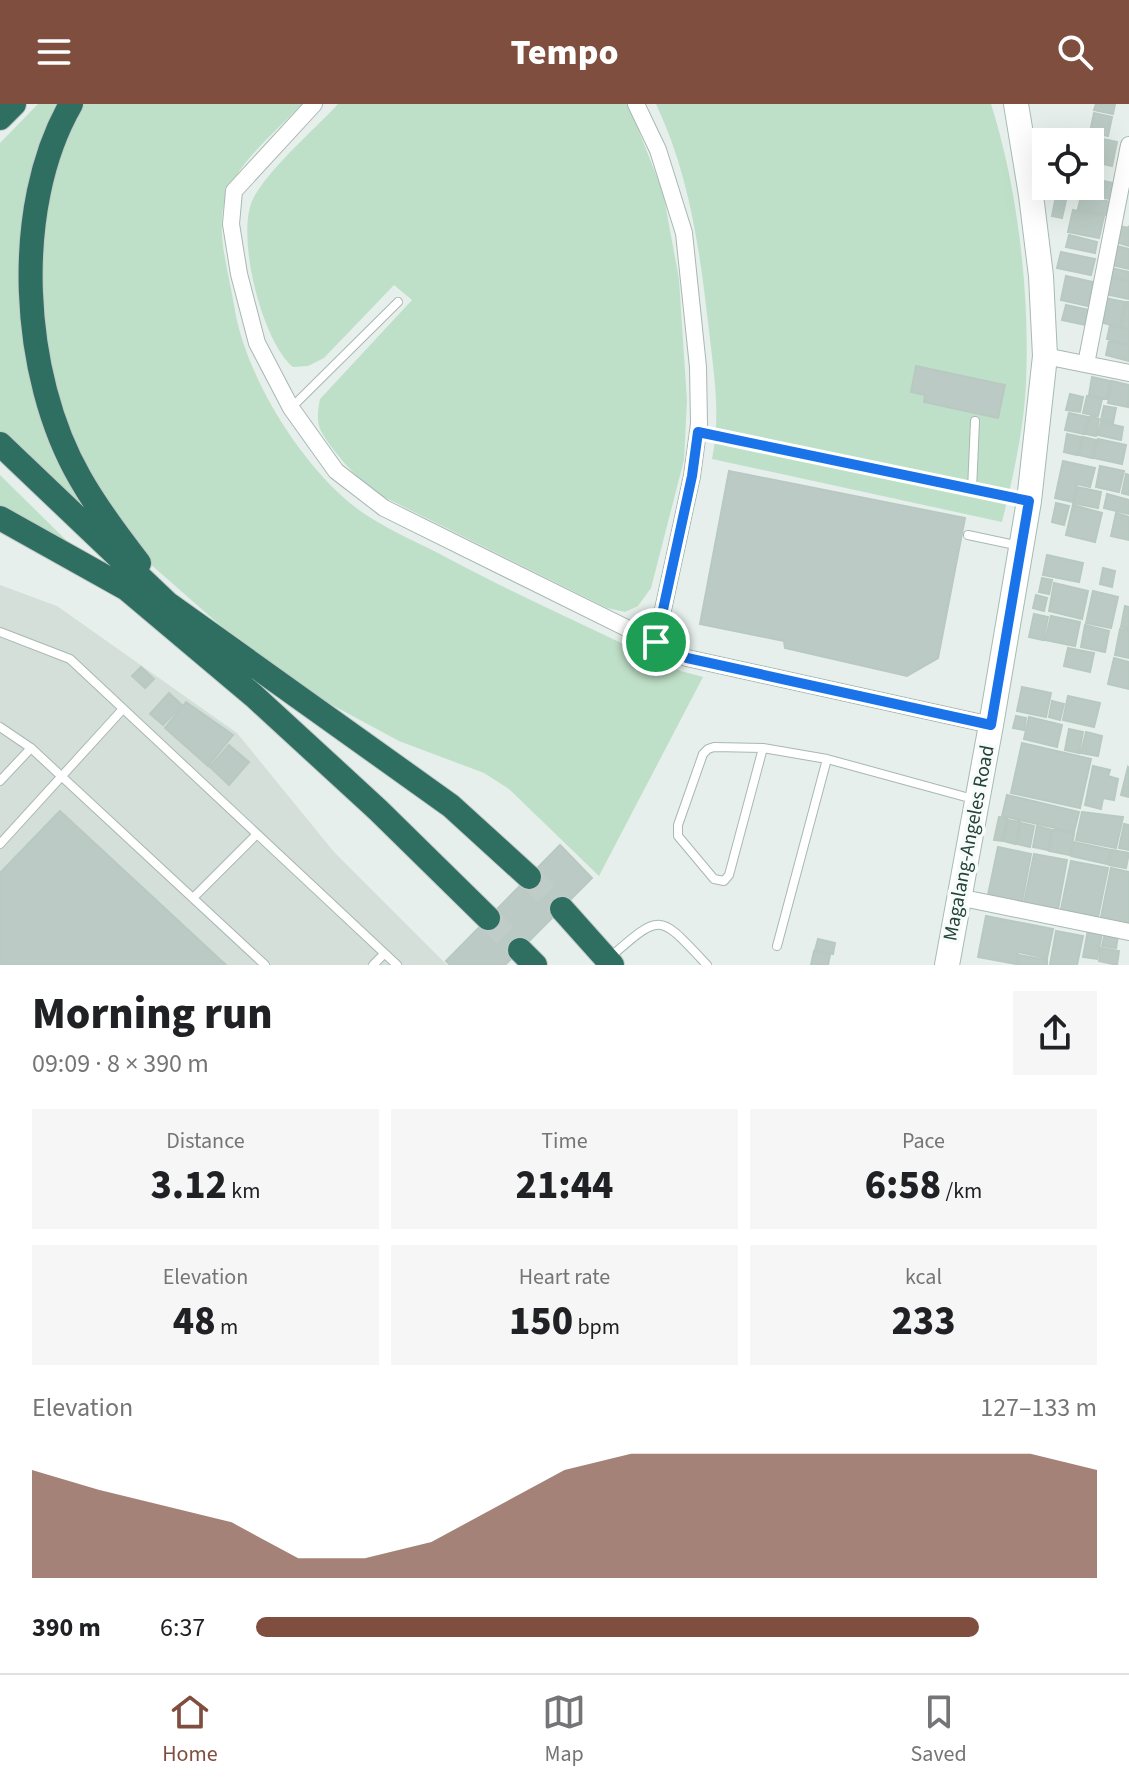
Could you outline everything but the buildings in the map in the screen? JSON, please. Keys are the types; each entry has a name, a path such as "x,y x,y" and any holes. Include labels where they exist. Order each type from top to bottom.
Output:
{"highway":[{"path":"0,118 14,104"},
{"path":"71,104 43,174 31,237 30,297 39,359 51,405 79,477 122,541 146,571 215,637"},
{"path":"0,444 167,603 451,806 529,877"},
{"path":"0,459 112,567 127,589"},
{"path":"0,518 127,589 254,696 378,810 488,918"},
{"path":"562,909 609,962"}],"main road":[{"name":"Magalang-Angeles Road","path":"947,965 1029,501 1045,356 1041,276 1016,104"}],"street":[{"path":"314,104 234,191 231,224 239,274 257,343 291,408 336,471 384,508 687,658 991,725"},
{"path":"636,104 658,150 684,233 698,367 698,432 692,476 656,642"},
{"path":"1086,364 1129,145"},
{"path":"1045,356 1129,373"},
{"path":"958,897 1129,932"}],"lane":[{"path":"291,408 398,302"},
{"path":"972,490 975,421"},
{"path":"820,457 1029,501"},
{"path":"968,535 1021,546"},
{"path":"0,632 63,654 397,965"},
{"path":"0,844 122,710"},
{"path":"0,727 31,748 265,965"},
{"path":"763,748 729,875 724,881 714,879 678,836 678,825 703,754 714,747 763,748 827,759 975,799"},
{"path":"0,781 31,748"},
{"path":"777,946 827,759"},
{"path":"193,898 256,835"},
{"path":"609,962 642,929 660,924 674,930 707,965"},
{"path":"373,965 384,954"}],"path":[{"path":"698,432 820,457"}],"shaded area":[{"path":"0,585 57,606 237,733 334,852 447,965 0,965"}],"green space":[{"path":"38,104 61,104 41,150 25,214 19,286 21,321 25,356 43,425 59,466 85,507 79,511 0,432 0,143"},
{"path":"76,104 302,104 267,139 234,179 227,194 222,221 225,257 248,357 289,434 324,479 353,506 375,521 558,613 681,671 703,677 599,876 509,789 484,773 399,741 263,663 132,548 66,432 35,297 47,183"},
{"path":"338,104 628,104 663,192 679,279 687,401 684,460 651,588 638,606 625,612 607,608 378,494 355,474 321,431 318,423 320,399 412,300 394,285 324,358 308,366 293,367 282,354 262,311 254,285 247,233 249,211 263,183"},
{"path":"656,104 991,104 1015,206 1024,278 1027,349 1023,418 1002,522 712,459 716,395 697,243 677,159"},
{"path":"0,475 67,541 62,546 0,510"}],"tunnel":[{"path":"529,877 562,909"},
{"path":"488,918 520,950"}],"route":[{"path":"698,432 1029,501 991,725 687,658 656,642 692,476 698,432"}]}
